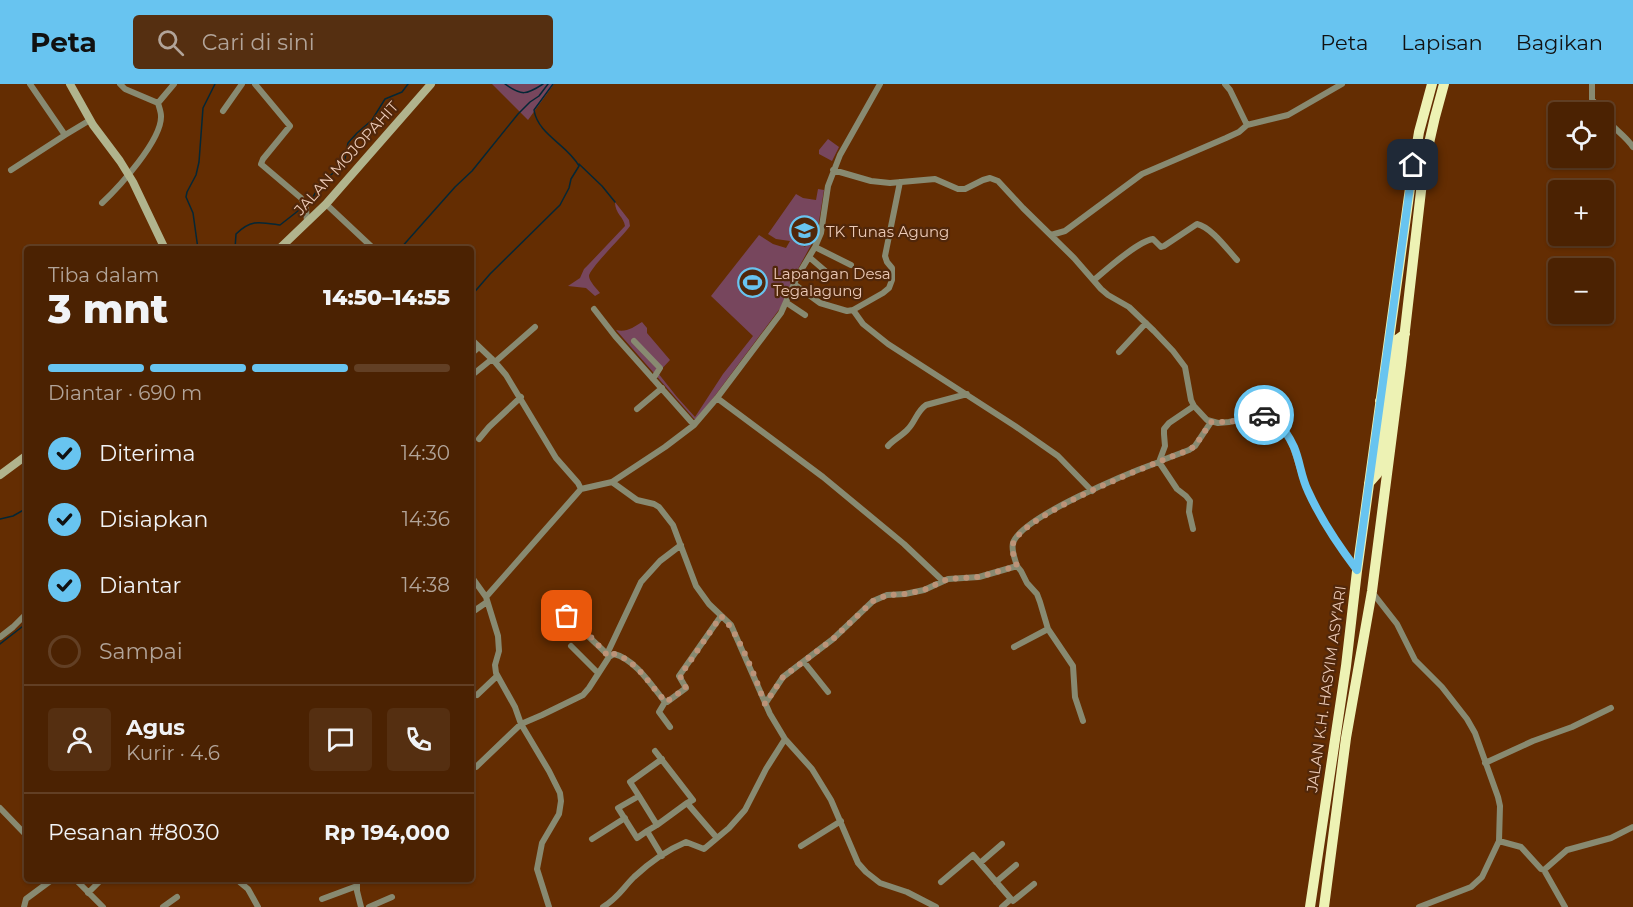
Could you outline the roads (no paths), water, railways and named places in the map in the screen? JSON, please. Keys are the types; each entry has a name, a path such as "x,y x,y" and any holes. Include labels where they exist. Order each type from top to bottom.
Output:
{"highway":[{"name":"JALAN K.H. HASYIM ASY'ARI","path":"1310,907 1346,666 1357,570 1411,181 1419,132 1432,84"},
{"name":"JALAN K.H. HASYIM ASY'ARI","path":"1324,907 1346,738 1372,591 1424,165 1444,84"},
{"path":"1380,400 1382,410 1386,410 1395,345 1405,333"},
{"path":"1369,483 1377,474 1387,417 1391,418 1393,426"}],"street":[{"path":"30,84 65,135"},
{"path":"70,84 90,120 128,174 164,246"},
{"path":"120,84 125,89 158,103"},
{"path":"158,103 174,84"},
{"path":"223,111 242,84"},
{"name":"JALAN MOJOPAHIT","path":"282,246 326,204 431,84"},
{"path":"474,610 487,599 581,489 612,482 665,447 694,425 717,398 787,303 794,284 821,233 826,197 833,170 880,84"},
{"path":"1224,84 1230,90 1247,125"},
{"path":"1051,235 1065,231 1142,174 1232,135 1247,125 1288,115 1342,84"},
{"path":"1592,84 1594,102"},
{"path":"258,85 290,126 261,164 293,191 305,205 307,222"},
{"path":"102,203 144,156 161,118 158,103"},
{"path":"11,170 90,120"},
{"path":"1614,127 1623,134 1633,147"},
{"path":"833,170 871,181 890,183 935,179 943,181 952,188 965,189 990,178 1002,184 1108,295 1129,307 1173,351 1185,367 1191,400 1199,414 1211,422 1229,422 1268,414 1273,416 1294,447 1303,479 1326,525 1357,570"},
{"path":"794,284 820,303 847,311 883,294 889,288 892,280 892,268 885,256 900,182"},
{"path":"326,204 371,246"},
{"path":"1094,280 1144,241 1153,239 1161,247 1197,224 1208,229 1237,260"},
{"path":"815,248 851,265"},
{"path":"809,257 831,275"},
{"path":"787,303 805,315"},
{"path":"594,309 611,332 694,425"},
{"path":"853,310 863,324 888,344 1016,426 1058,456 1092,491"},
{"path":"1119,352 1146,323"},
{"path":"474,374 494,361 535,327"},
{"path":"634,341 660,368 653,379"},
{"path":"474,342 506,375 556,458 581,489"},
{"path":"474,352 480,347"},
{"path":"637,409 662,388"},
{"path":"888,446 910,428 921,409 926,405 967,394"},
{"path":"479,439 521,397"},
{"path":"717,398 823,477 904,544 943,581"},
{"path":"1159,462 1166,446 1164,429 1194,406"},
{"path":"1083,721 1076,697 1073,666 1048,629 1037,594 1017,566 1012,544 1021,531 1046,514 1092,491 1189,450 1195,446 1211,422"},
{"path":"0,475 24,457"},
{"path":"1159,462 1177,489 1190,501 1189,512 1193,529"},
{"path":"612,482 638,500 659,507 672,525 696,586 733,630 765,704 785,739 812,769 831,800 858,863 880,883 908,892 936,907"},
{"path":"474,767 521,724 590,688 608,655 641,582 660,561 681,545"},
{"path":"765,704 783,677 833,639 873,601 887,595 924,590 943,581 979,577 1017,566"},
{"path":"474,580 487,599 498,636 499,651 495,669 497,676 560,793 559,814 543,843 537,868 549,907"},
{"path":"1372,591 1396,624 1415,660 1442,687 1467,718 1475,733 1500,806 1499,842 1482,877 1475,885 1419,907"},
{"path":"567,616 608,655"},
{"path":"670,727 659,712 665,702 686,688 680,676 721,616"},
{"path":"0,638 23,617"},
{"path":"1014,647 1048,629"},
{"path":"571,646 598,673"},
{"path":"608,655 614,654 625,658 634,665 665,702"},
{"path":"804,662 828,692"},
{"path":"477,695 497,676"},
{"path":"1485,763 1533,741 1572,727 1611,708"},
{"path":"603,907 623,891 642,870 672,849 686,842 704,849 738,819 785,739"},
{"path":"639,796 618,808 637,838 693,800 655,750"},
{"path":"657,825 630,782 662,759"},
{"path":"687,803 717,838"},
{"path":"0,808 24,833"},
{"path":"592,839 625,818"},
{"path":"801,846 841,821"},
{"path":"1544,870 1567,850 1611,838 1633,827"},
{"path":"647,831 662,856"},
{"path":"1499,842 1521,847 1544,870 1565,907"},
{"path":"980,863 1002,844"},
{"path":"941,882 973,855 1013,902 1034,884"},
{"path":"996,882 1016,865"},
{"path":"24,907 26,899 48,882"},
{"path":"78,882 103,907"},
{"path":"88,893 99,882"},
{"path":"240,882 248,889 258,907"},
{"path":"322,898 357,883 361,907"},
{"path":"163,907 177,897"},
{"path":"369,907 392,897"},
{"path":"1002,907 1011,899"}],"waterway":[{"path":"198,246 193,213 186,197 199,162 203,108 215,84"},
{"path":"307,204 320,184 344,164 348,143 372,120 385,99 402,92 408,84"},
{"path":"505,84 524,93 543,84"},
{"path":"403,246 472,171 518,114 539,96 548,84"},
{"path":"474,293 560,205 579,166 541,126 534,110 553,84"},
{"path":"579,164 615,202"},
{"path":"235,246 236,234 246,226 261,223 280,225 303,207"},
{"path":"0,519 13,516 24,510"},
{"path":"0,644 24,625"}],"place":[{"name":"TK Tunas Agung","path":"805,231"},
{"name":"Lapangan Desa Tegalagung","path":"752,282"}]}
